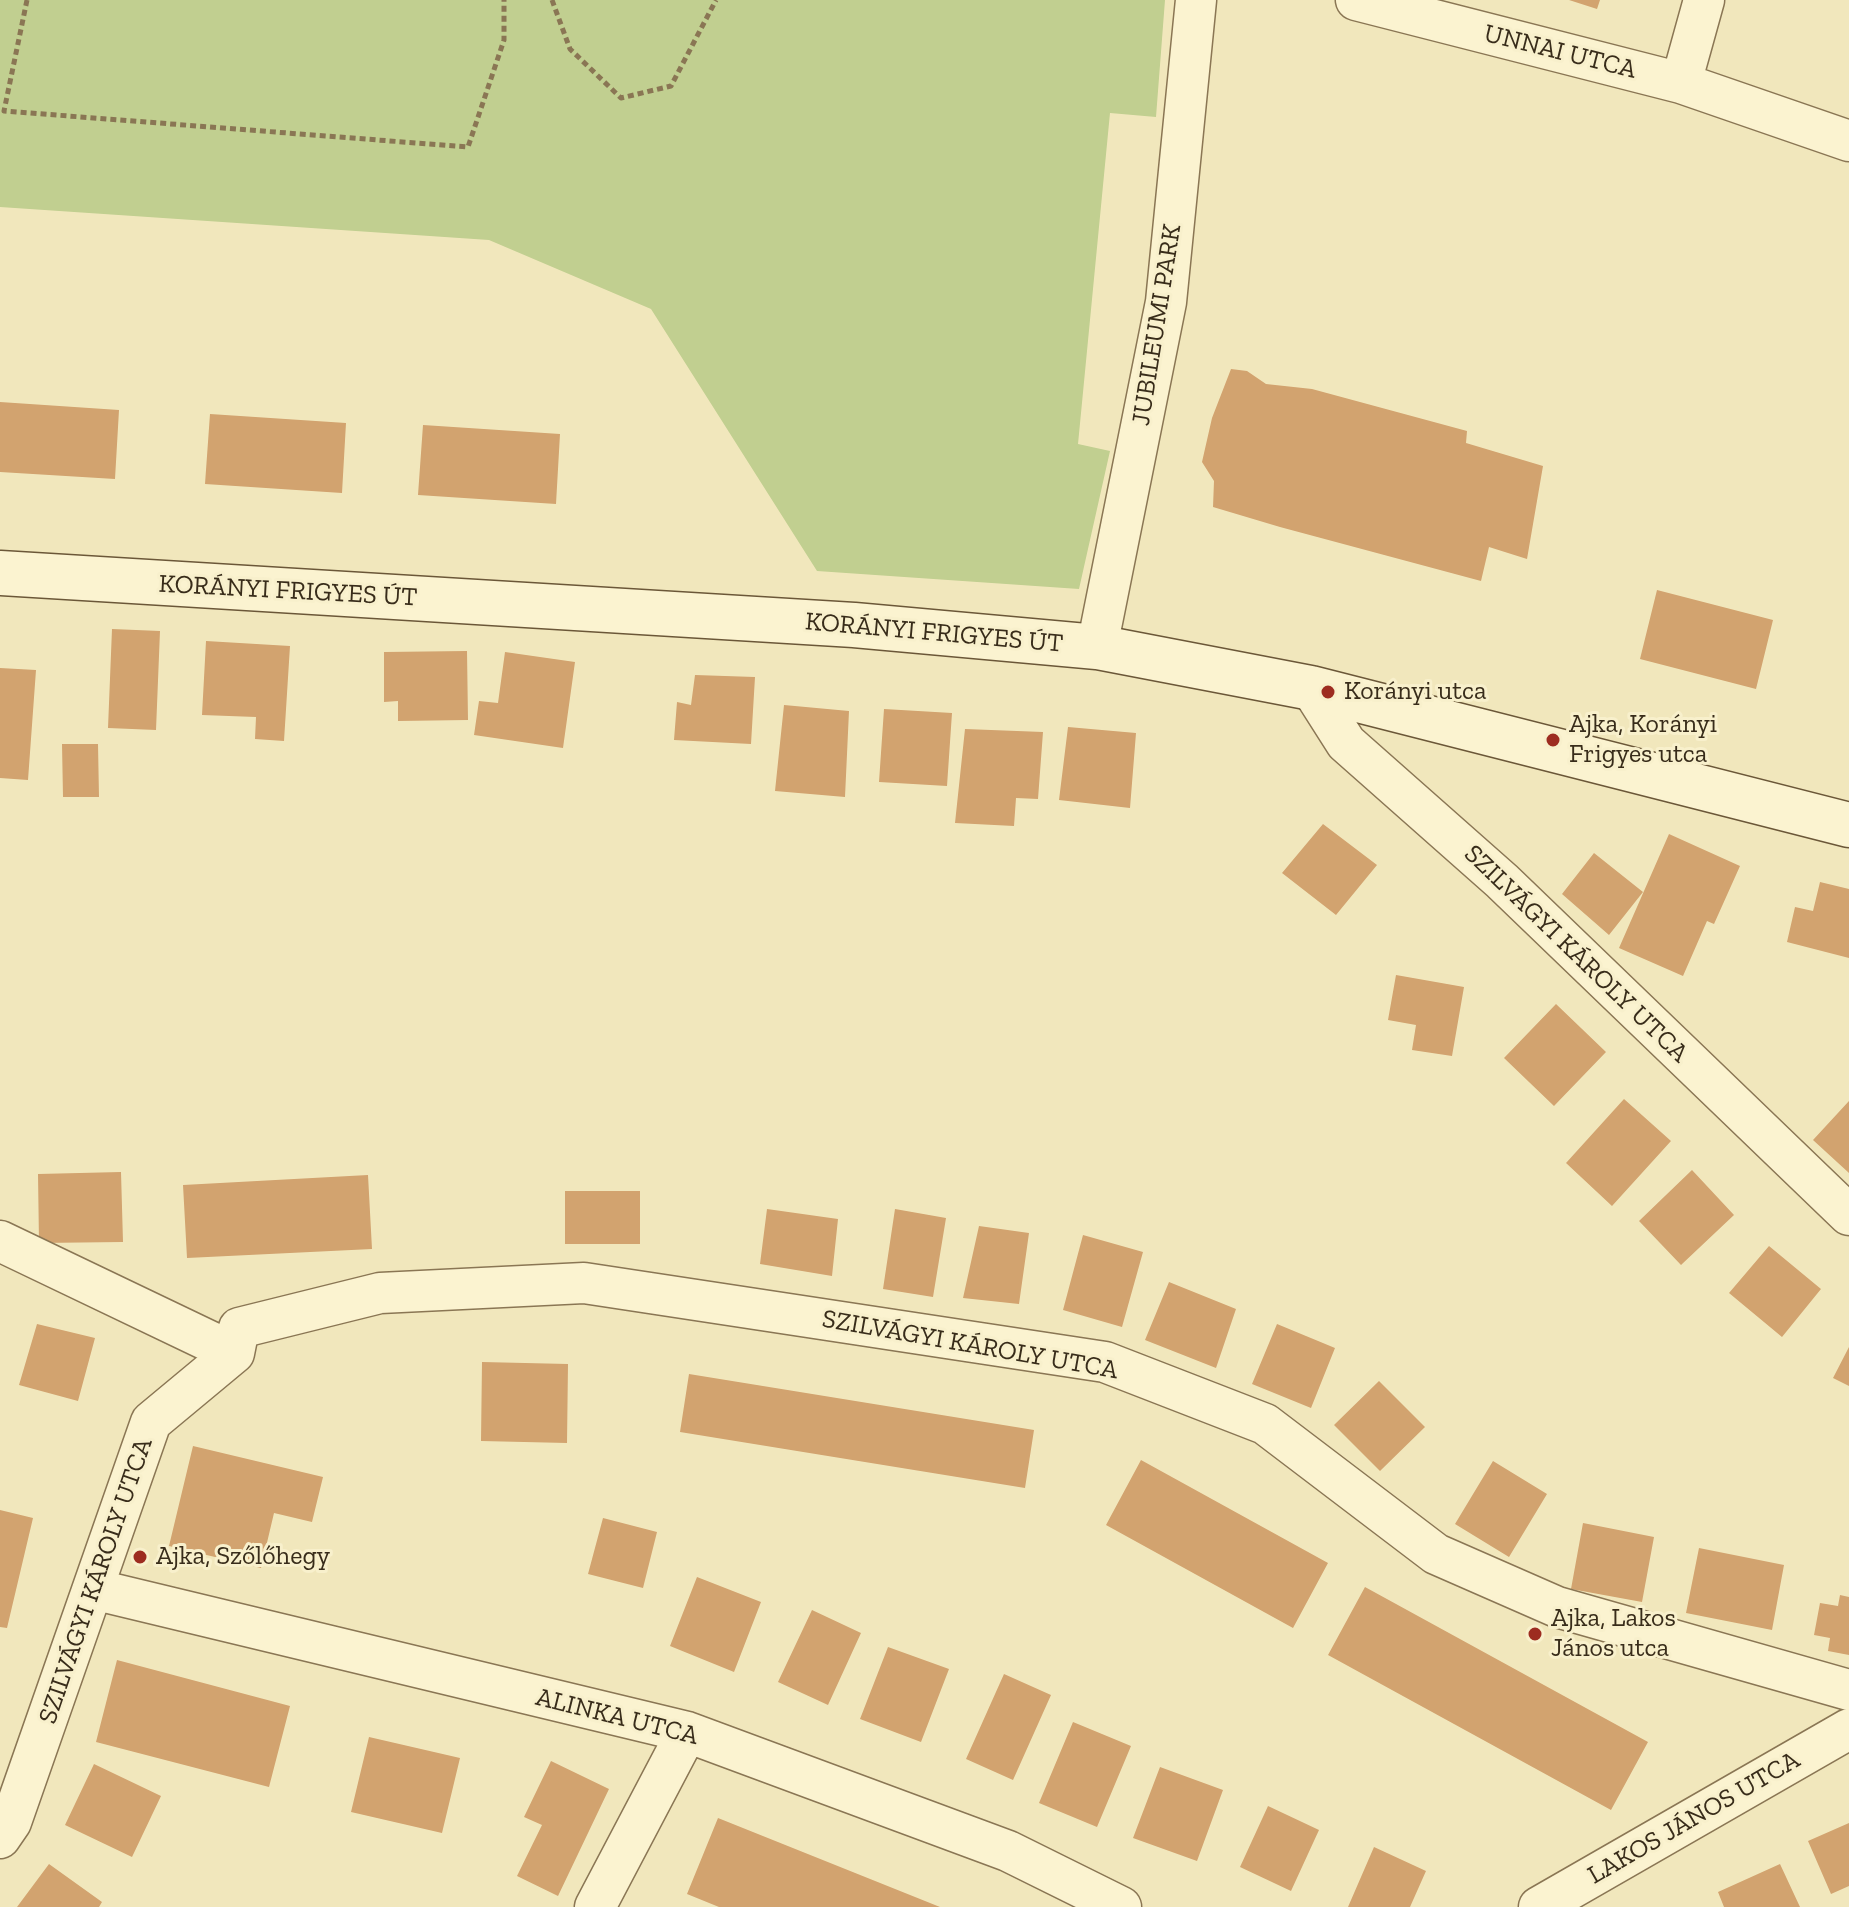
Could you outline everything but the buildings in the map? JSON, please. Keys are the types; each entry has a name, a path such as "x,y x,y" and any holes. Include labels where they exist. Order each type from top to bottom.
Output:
{"main road":[{"name":"KORÁNYI FRIGYES ÚT","path":"0,573 854,625 1097,647 1311,688 1849,825"}],"street":[{"name":"JUBILEUMI PARK","path":"1097,647 1166,302 1196,0"},
{"name":"UNNAI UTCA","path":"1356,0 1681,83 1849,141"},
{"path":"1681,83 1704,0"},
{"name":"SZILVÁGYI KÁROLY UTCA","path":"1311,688 1346,743 1502,881 1849,1215"},
{"path":"0,1241 234,1353"},
{"name":"SZILVÁGYI KÁROLY UTCA","path":"0,1838 11,1822 151,1422 234,1353 239,1328 380,1293 584,1283 1105,1362 1265,1424 1436,1554 1557,1607 1849,1690"},
{"name":"ALINKA UTCA","path":"93,1589 687,1732 1008,1851 1121,1907"},
{"name":"LAKOS JÁNOS UTCA","path":"1539,1907 1849,1729"},
{"path":"595,1907 687,1732"}],"path":[{"path":"27,0 4,111 468,147 504,40 504,0"},
{"path":"552,0 570,49 621,98 671,86 716,0"}],"green space":[{"path":"0,0 1165,0 1156,117 1110,113 1078,444 1110,451 1079,589 817,571 651,309 489,240 0,207"}],"place":[{"name":"Korányi utca","path":"1328,692"},
{"name":"Ajka, Korányi Frigyes utca","path":"1553,740"},
{"name":"Ajka, Szőlőhegy","path":"140,1557"},
{"name":"Ajka, Lakos János utca","path":"1535,1634"}]}
